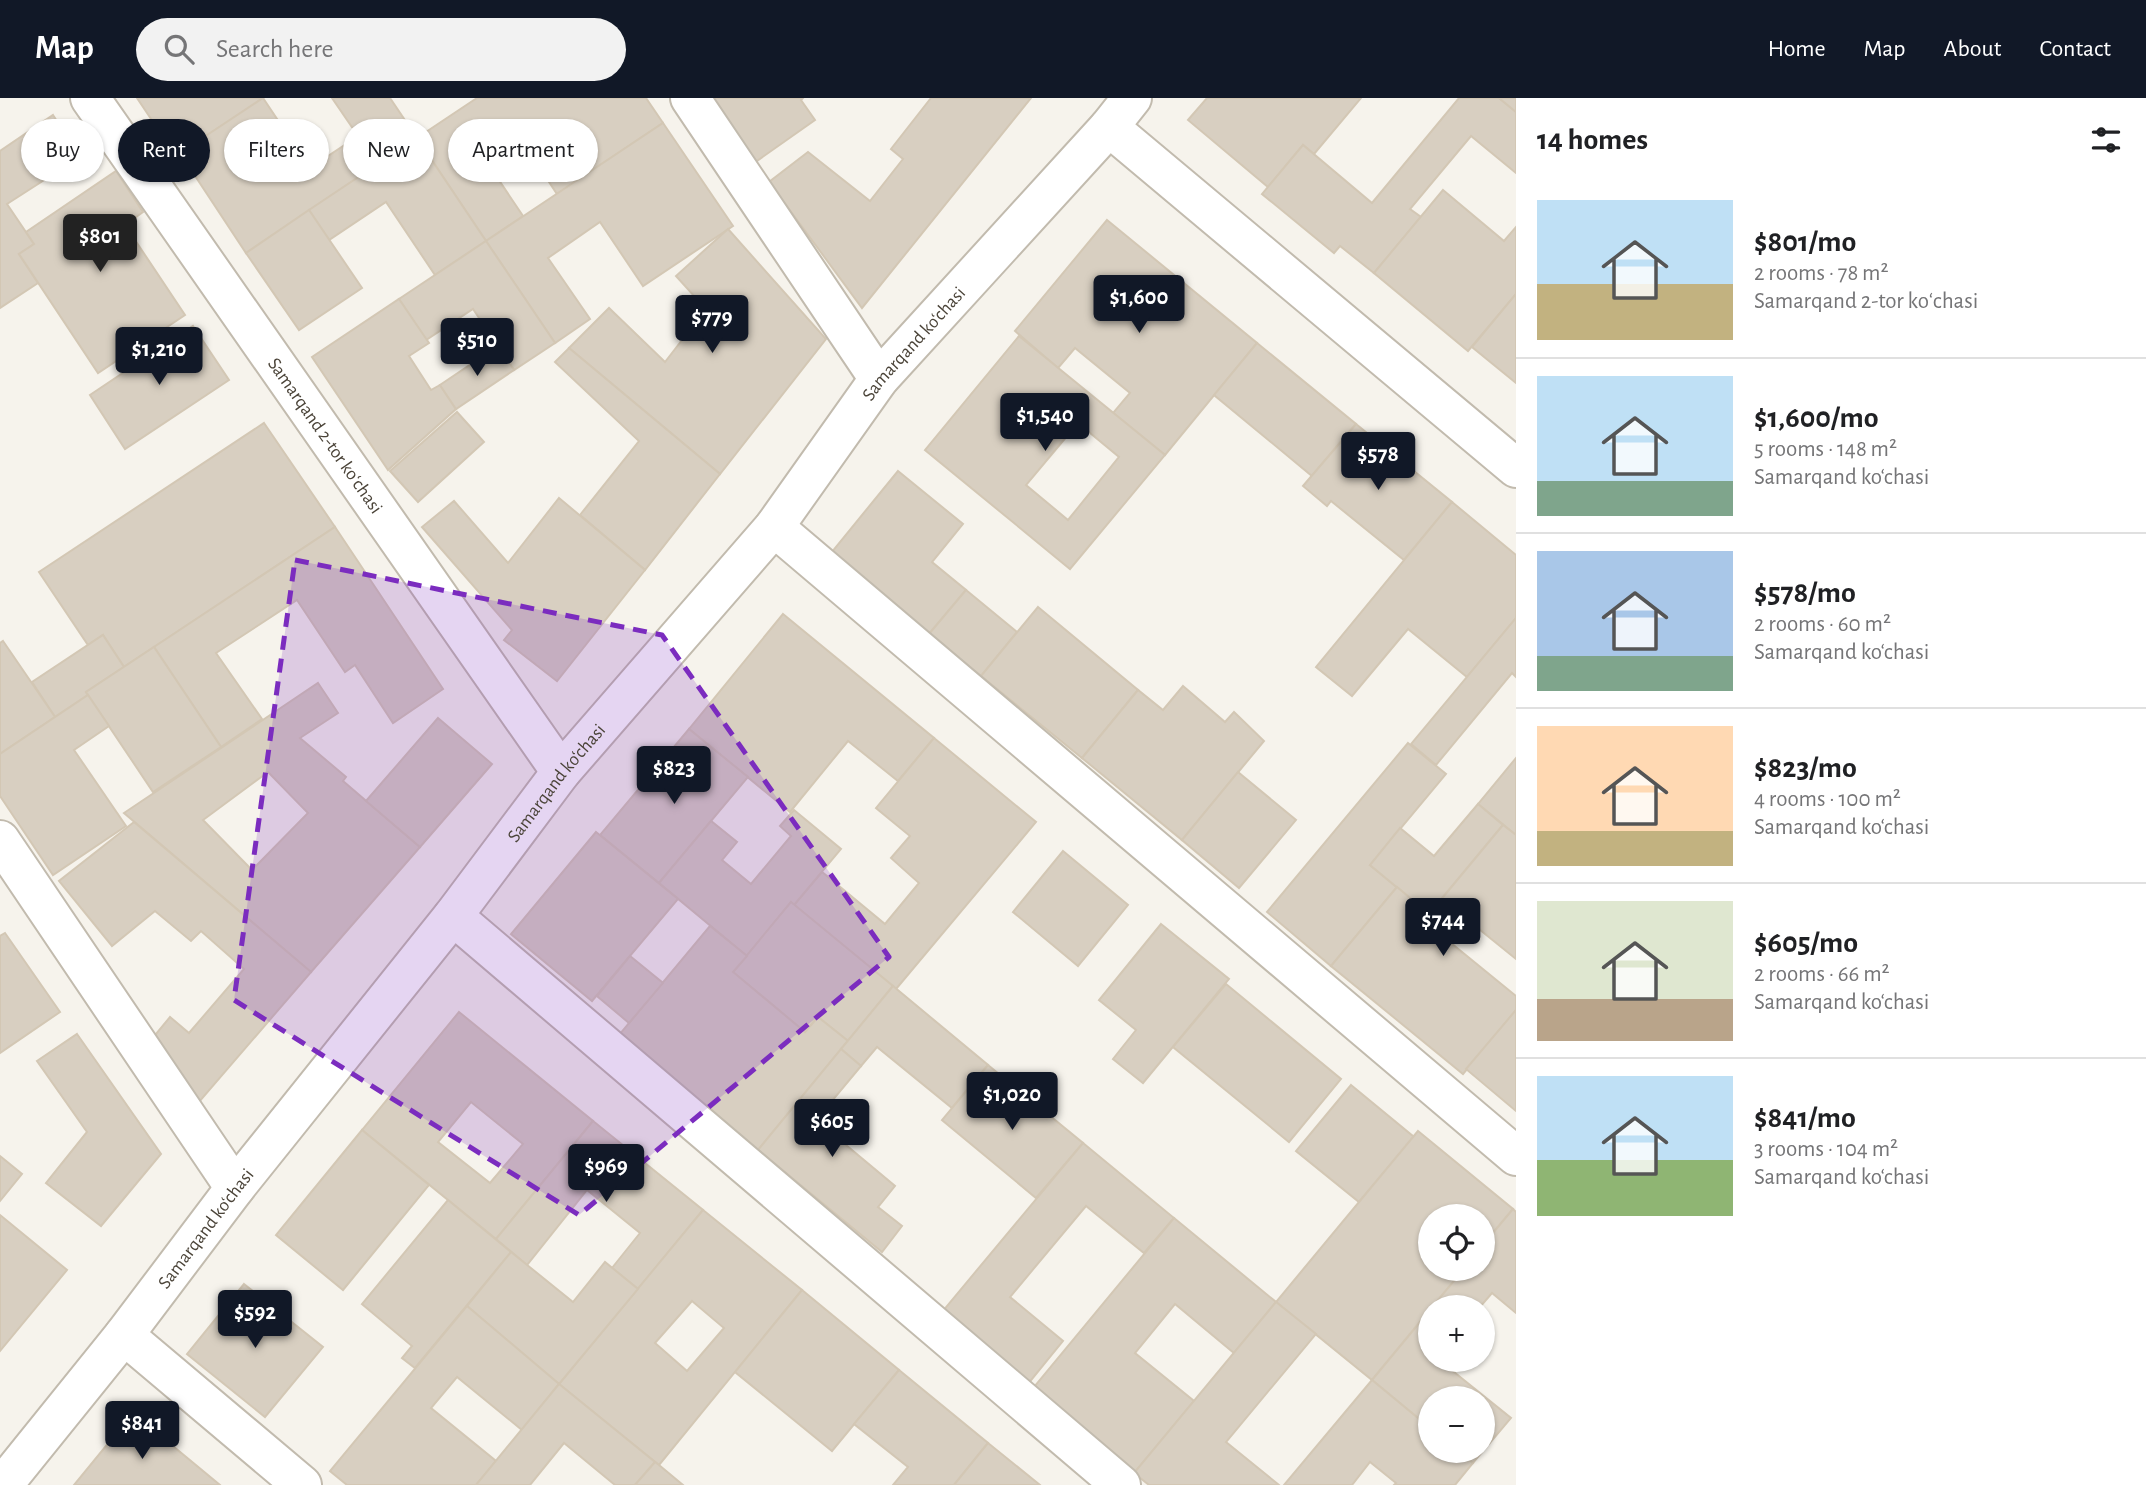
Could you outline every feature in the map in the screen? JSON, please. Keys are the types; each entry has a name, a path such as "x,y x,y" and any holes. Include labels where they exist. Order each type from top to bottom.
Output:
{"street":[{"name":"Samarqand 2-tor koʻchasi","path":"90,98 561,772"},
{"path":"690,98 879,379"},
{"name":"Samarqand ko‘chasi","path":"3,1485 124,1335 235,1188 453,916 561,772 774,527 879,379 1109,127 1132,98"},
{"path":"1109,127 1516,468"},
{"path":"774,527 1516,1156"},
{"path":"0,840 235,1188"},
{"path":"453,916 1121,1485"},
{"path":"124,1335 302,1485"}],"highlighted area":[{"path":"295,560 662,635 889,957 579,1215 234,1000"}],"building":[{"path":"137,98 263,98 232,119 224,119 224,124 210,133 210,119 151,119"},
{"path":"263,98 277,119 231,119"},
{"path":"332,98 390,98 404,119 346,119"},
{"path":"477,98 646,98 663,123 598,167 598,119 448,119 448,182 500,182 523,216 486,241 434,163 434,127"},
{"path":"710,98 803,98 801,100 815,120 754,163"},
{"path":"931,98 1031,98 862,308 769,182 808,152 870,201 903,159 891,149"},
{"path":"1207,98 1361,98 1314,154 1303,145 1268,187 1188,120"},
{"path":"1459,98 1499,98 1516,112 1516,173 1471,136 1410,209 1421,217 1374,273 1340,246 1334,253 1262,194 1303,145 1372,203"},
{"path":"1499,98 1516,98 1516,112"},
{"path":"663,123 733,226 643,286 600,222 548,258 590,319 555,343 486,241 574,182 598,182 598,166"},
{"path":"224,124 224,182 329,182 329,155 343,146 343,182 352,182 246,253 199,182 210,182 210,133"},
{"path":"21,137 21,182 41,182 7,204 34,244 19,254 38,283 0,308 0,151"},
{"path":"434,163 486,241 435,275 386,202 329,240 309,210 351,182 434,182"},
{"path":"116,171 118,182 123,182 143,212 125,225 185,315 98,373 19,254 34,244 26,232 100,182 104,182 104,179"},
{"path":"549,182 575,182 557,194"},
{"path":"1443,190 1504,241 1516,227 1516,294 1468,351 1374,273"},
{"path":"309,210 362,288 299,330 246,253"},
{"path":"1107,220 1257,343 1165,455 1113,413 1130,393 1075,348 1058,368 1015,331"},
{"path":"728,229 826,339 720,474 569,348 609,308 665,362 706,309 676,276"},
{"path":"486,241 555,343 514,370 473,309 426,340 399,299"},
{"path":"1516,294 1516,383 1472,347"},
{"path":"399,299 429,343 409,356 431,390 440,385 456,409 388,470 312,357"},
{"path":"193,326 229,380 125,449 90,395"},
{"path":"1019,336 1165,455 1070,569 925,450","holes":["1078,423 1119,457 1068,520 1026,485"]},
{"path":"1257,343 1356,424 1312,476 1214,395"},
{"path":"498,346 514,370 456,409 440,385"},
{"path":"569,348 720,474 645,570 580,515 639,441 555,362"},
{"path":"457,412 484,442 418,502 390,471"},
{"path":"264,423 335,527 124,667 103,635 88,645 39,572"},
{"path":"1356,424 1452,502 1404,560 1331,501 1327,506 1303,486"},
{"path":"898,471 963,524 932,562 966,590 929,634 831,553"},
{"path":"559,498 645,570 557,681 504,640 512,630 422,527 454,501 508,563"},
{"path":"1452,502 1516,555 1516,618 1467,677 1408,629 1352,696 1316,667"},
{"path":"335,527 443,689 393,723 355,665 345,672 297,600 216,653 262,719 221,747 154,647"},
{"path":"966,590 1017,632 981,676 929,634"},
{"path":"1038,607 1138,690 1082,758 981,676"},
{"path":"783,614 934,738 898,781 848,741 790,812 689,729"},
{"path":"1516,618 1516,677 1512,673 1436,765 1411,744"},
{"path":"103,635 124,667 55,717 32,682"},
{"path":"3,641 55,717 0,754 0,643"},
{"path":"154,647 221,747 153,792 86,692"},
{"path":"318,683 338,713 300,738 346,777 343,781 420,847 311,972 124,813","holes":["268,772 308,813 252,870 203,820"]},
{"path":"1183,686 1225,722 1234,712 1264,741 1182,840 1082,758 1138,690 1163,710"},
{"path":"88,695 109,726 74,750 126,826 53,875 0,796 0,754"},
{"path":"438,718 492,764 420,847 366,801"},
{"path":"689,729 748,777 659,883 600,835"},
{"path":"934,738 1036,822 896,989 794,905 822,872 885,924 919,883 891,858 910,836 876,808"},
{"path":"1408,743 1446,774 1370,865 1397,887 1331,966 1267,912"},
{"path":"1516,758 1516,835 1478,804"},
{"path":"1238,772 1296,820 1239,888 1182,840"},
{"path":"1478,804 1503,825 1429,914 1370,865 1400,828 1434,856"},
{"path":"794,810 841,849 794,905 791,902 747,956 659,883 711,821 737,842 722,860 751,884 791,836 780,826"},
{"path":"134,822 311,972 199,1102 151,1040 170,1017 189,1033 244,969 201,931 191,941 155,911 112,946 59,881"},
{"path":"1503,825 1516,835 1516,959 1469,921 1451,943 1516,996 1516,1010 1463,1074 1331,966 1397,887 1429,914"},
{"path":"596,832 678,899 592,1001 511,934"},
{"path":"1063,851 1128,905 1078,966 1013,912"},
{"path":"791,902 893,986 848,1041 818,1017 805,1032 733,972"},
{"path":"1161,924 1229,979 1143,1083 1113,1059 1136,1030 1099,1000"},
{"path":"710,926 747,956 733,972 805,1032 818,1017 848,1041 758,1150 619,1035"},
{"path":"5,933 60,1012 0,1053 0,936"},
{"path":"630,956 663,983 629,1023 597,996"},
{"path":"1226,984 1341,1079 1289,1142 1173,1047"},
{"path":"893,986 988,1065 952,1108 877,1047 861,1066 841,1049"},
{"path":"1516,1010 1516,1111 1466,1069"},
{"path":"459,1012 593,1121 496,1239 362,1130","holes":["471,1102 523,1144 490,1183 438,1142"]},
{"path":"77,1034 161,1154 101,1226 46,1183 87,1132 37,1061"},
{"path":"841,1049 861,1066 816,1120 895,1186 878,1207 902,1226 882,1252 758,1150"},
{"path":"988,1065 1083,1143 1036,1198 942,1120"},
{"path":"1351,1085 1414,1137 1359,1202 1296,1151"},
{"path":"593,1121 703,1210 638,1289 612,1268 640,1233 587,1190 527,1265 496,1239"},
{"path":"362,1130 429,1185 343,1290 276,1235"},
{"path":"1418,1131 1513,1209 1495,1230 1495,1204 1418,1204 1418,1281 1454,1281 1442,1295 1418,1295 1418,1324 1372,1380 1276,1302"},
{"path":"1083,1143 1174,1218 1144,1253 1086,1206 1010,1297 1063,1341 1023,1390 937,1318"},
{"path":"0,1156 22,1174 0,1201"},
{"path":"448,1200 511,1252 415,1368 402,1358 412,1346 362,1304"},
{"path":"1513,1209 1516,1212 1516,1313 1492,1293 1442,1295 1454,1281 1495,1281 1495,1230"},
{"path":"703,1210 802,1290 659,1465 559,1384","holes":["692,1301 724,1328 687,1371 655,1343"]},
{"path":"0,1215 67,1270 0,1351"},
{"path":"1174,1218 1276,1302 1234,1353 1175,1304 1135,1353 1194,1401 1130,1478 1029,1393"},
{"path":"511,1252 573,1302 605,1262 638,1289 559,1384 467,1306"},
{"path":"244,1284 323,1347 265,1417 187,1354"},
{"path":"802,1290 899,1370 832,1451 735,1372"},
{"path":"1276,1302 1316,1334 1226,1442 1279,1485 1149,1485 1134,1473"},
{"path":"467,1306 559,1384 522,1430 457,1377 431,1408 496,1461 476,1485 347,1485 330,1471"},
{"path":"1418,1324 1418,1372 1454,1372 1471,1386 1418,1386 1418,1418 1372,1380"},
{"path":"899,1370 988,1443 954,1485 893,1485 908,1467 854,1424"},
{"path":"1372,1380 1418,1418 1418,1463 1473,1463 1455,1485 1394,1485 1396,1483 1370,1462 1352,1485 1284,1485"},
{"path":"559,1384 655,1462 635,1485 615,1485 564,1443 530,1485 476,1485"},
{"path":"1495,1405 1511,1418 1495,1437"},
{"path":"133,1413 220,1485 74,1485"},
{"path":"988,1443 1040,1485 954,1485"},
{"path":"655,1462 659,1465 683,1485 635,1485"}]}
